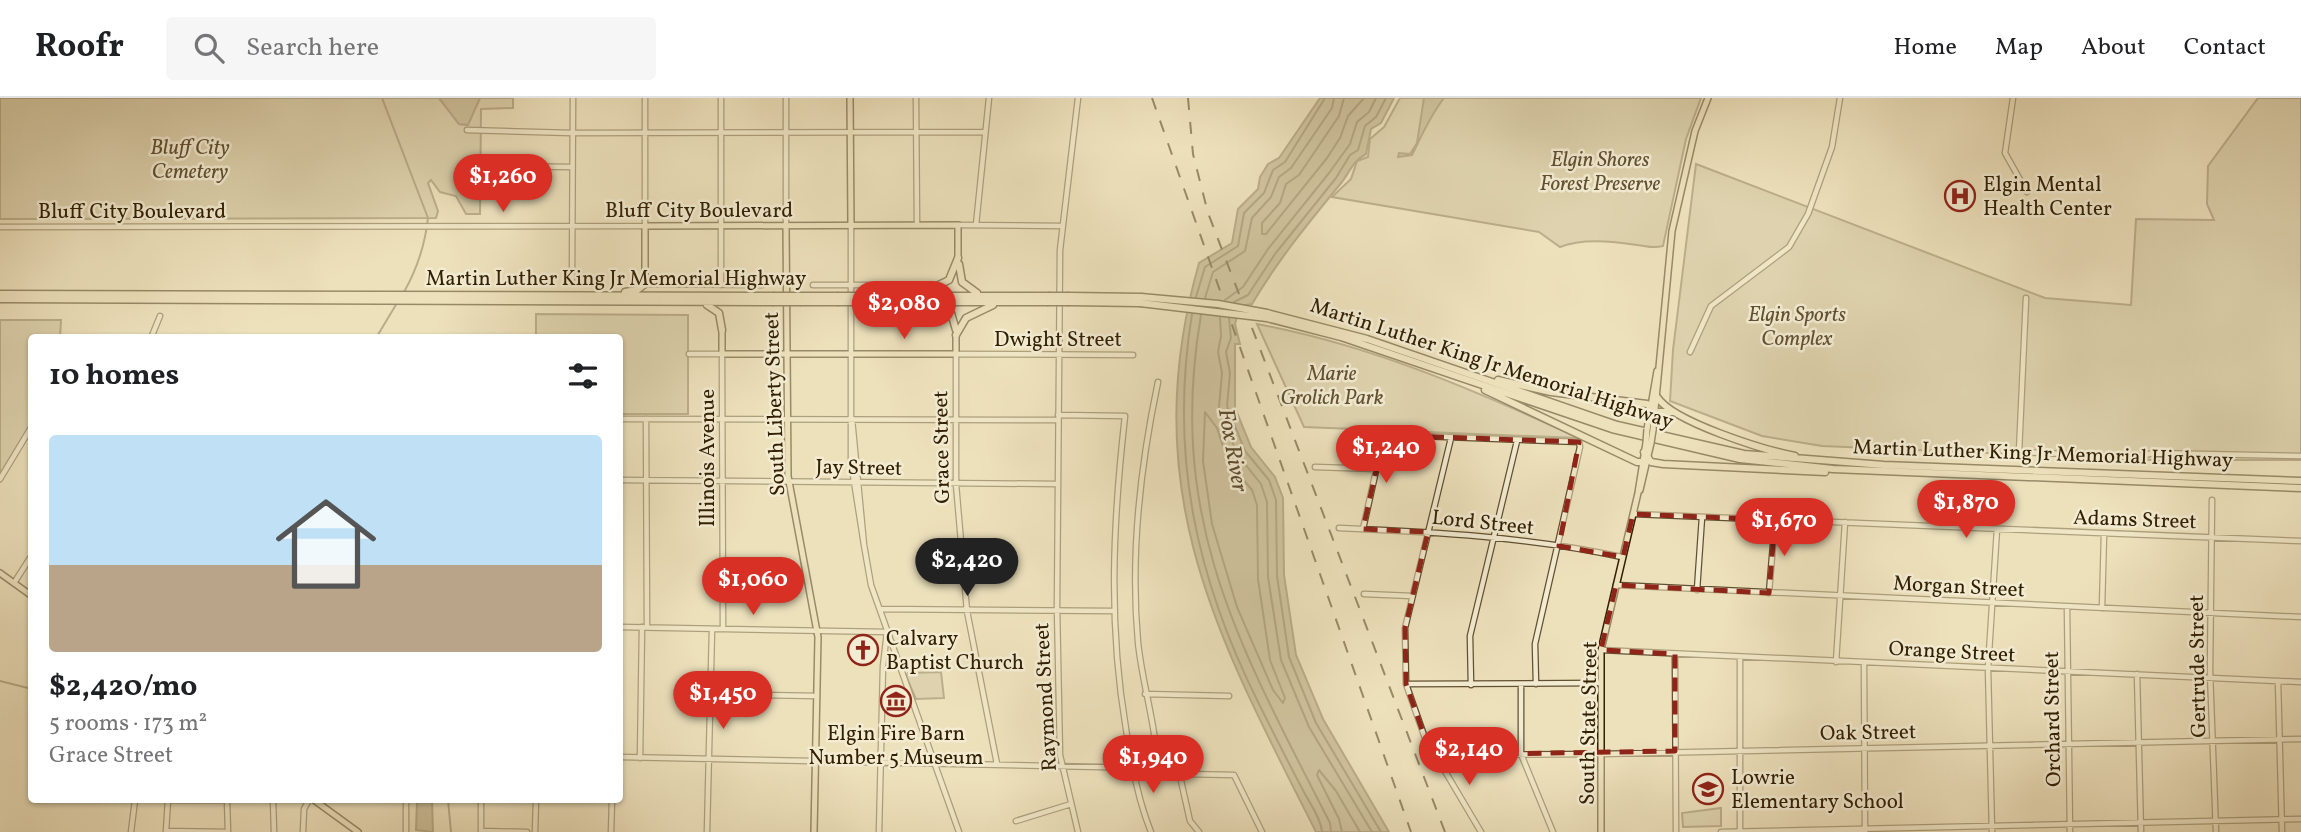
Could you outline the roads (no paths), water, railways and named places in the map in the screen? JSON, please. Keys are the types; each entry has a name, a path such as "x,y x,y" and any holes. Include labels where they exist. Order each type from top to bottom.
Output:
{"highway":[{"path":"903,296 942,286 955,271 958,258"},
{"path":"958,258 966,288 986,296"},
{"path":"583,296 632,292 645,284"},
{"name":"Martin Luther King Jr Memorial Highway","path":"0,297 396,294 410,297 698,302 773,299"},
{"name":"Martin Luther King Jr Memorial Highway","path":"0,297 389,300 410,297 583,296 927,302 1048,299"},
{"name":"Martin Luther King Jr Memorial Highway","path":"868,299 903,296 986,296 1140,300 1267,316 1346,332 1659,437 1744,454 1827,462 2301,481"},
{"path":"698,302 718,311 722,330"},
{"path":"927,302 951,313 957,335"},
{"path":"957,335 959,327 973,312 1010,302"},
{"name":"Martin Luther King Jr Memorial Highway","path":"1267,316 1341,337 1612,429 1704,453 1785,465 2301,488"},
{"path":"1442,365 1519,386 1672,412 1760,447 1827,462"},
{"path":"1448,373 1630,456 1637,462 1807,472 1913,472"},
{"path":"1657,397 1672,412"},
{"path":"1644,452 1646,461"}],"main road":[{"path":"850,98 851,225"},
{"name":"South State Street","path":"1601,832 1601,650 1646,461 1672,231 1695,131 1708,98"},
{"name":"South Liberty Street","path":"786,225 789,482 817,631 814,832"},
{"path":"958,225 958,258"},
{"name":"Bluff City Boulevard","path":"645,226 958,225"},
{"path":"645,226 645,284"},
{"name":"Illinois Avenue","path":"722,330 722,354"},
{"name":"Grace Street","path":"956,354 957,335"},
{"name":"Dwight Street","path":"722,354 956,354"},
{"name":"South State Street","path":"1653,409 1657,397 1657,372"},
{"name":"South State Street","path":"1644,452 1648,443"},
{"path":"0,573 28,593"},
{"path":"318,803 358,832"}],"street":[{"path":"572,279 573,98"},
{"path":"645,98 645,226"},
{"path":"720,98 720,285"},
{"name":"South Liberty Street","path":"786,98 786,225"},
{"path":"916,98 917,225"},
{"path":"976,225 989,98"},
{"name":"Raymond Street","path":"1078,98 1062,226 1057,484 1057,612 1062,766 1078,832"},
{"path":"1690,352 1711,306 1789,247 1808,214 1832,147 1840,98"},
{"path":"2013,98 2005,153 2027,192"},
{"path":"467,130 572,133 985,132"},
{"path":"492,166 572,167"},
{"path":"851,225 852,419 856,483 864,544 879,609 959,832"},
{"name":"Bluff City Boulevard","path":"958,225 1062,226"},
{"name":"Bluff City Boulevard","path":"0,227 645,226"},
{"path":"645,284 762,285"},
{"path":"813,285 927,285"},
{"path":"2026,298 2019,452 2134,457 2154,453 2301,456"},
{"path":"153,334 160,316"},
{"name":"Dwight Street","path":"689,354 722,354"},
{"name":"Illinois Avenue","path":"722,354 723,629"},
{"name":"Dwight Street","path":"956,354 1133,355"},
{"name":"Grace Street","path":"956,354 956,484 967,611 997,764"},
{"path":"1157,769 1136,615 1137,533 1150,415 1158,382"},
{"path":"623,419 1125,416 1113,541 1113,611 1120,691 1132,767 1151,832"},
{"path":"640,758 645,628 646,419"},
{"path":"0,479 28,433"},
{"path":"1366,434 1579,442 1559,546 1535,644 1536,684"},
{"path":"1363,529 1384,435"},
{"path":"1451,438 1405,628 1406,684 1431,755 1436,755 1481,832"},
{"path":"1471,685 1470,636 1517,441"},
{"path":"1315,467 1376,469"},
{"name":"Jay Street","path":"623,480 1057,484"},
{"name":"Gertrude Street","path":"2212,500 2210,613 2216,832"},
{"name":"Adams Street","path":"1633,514 2301,541"},
{"path":"1697,590 1702,517"},
{"path":"1769,593 1775,520"},
{"path":"1836,662 1845,522"},
{"name":"Lord Street","path":"1339,528 1428,531 1559,546 1622,557"},
{"path":"1992,829 1988,668 1997,529"},
{"path":"2102,608 2104,534"},
{"path":"14,583 28,561"},
{"name":"Morgan Street","path":"1616,585 2301,617"},
{"path":"1364,594 1412,596"},
{"name":"Orchard Street","path":"2067,607 2070,832"},
{"path":"879,609 1113,611"},
{"path":"623,627 887,632"},
{"path":"707,832 712,629"},
{"path":"879,832 887,632"},
{"name":"Orange Street","path":"1601,650 2301,682"},
{"path":"1675,654 1675,832"},
{"path":"1740,658 1741,832"},
{"path":"1864,663 1865,830"},
{"path":"2137,674 2141,832"},
{"path":"2278,681 2282,832"},
{"path":"1406,684 1600,684"},
{"path":"1521,684 1521,754 1553,832"},
{"path":"711,694 817,696"},
{"path":"1145,694 1229,696"},
{"name":"Oak Street","path":"1436,755 2301,739"},
{"path":"623,757 1132,767 1234,775 1262,832"},
{"path":"1179,772 1190,821 1199,832"},
{"path":"131,832 135,803"},
{"path":"167,803 166,832 228,832 227,803"},
{"path":"273,803 274,832"},
{"path":"303,832 304,809 307,803"},
{"path":"406,832 407,803"},
{"path":"481,803 481,831 527,832"},
{"path":"535,832 536,803"},
{"path":"611,832 612,803"},
{"path":"1016,821 1071,804"},
{"path":"1721,832 1992,829 2070,824 2301,819"}],"water":[{"path":"439,98 480,98 468,125 459,124"},
{"name":"Fox River","path":"1320,98 1394,98 1381,123 1371,129 1366,154 1355,163 1294,241 1252,304 1240,306 1235,324 1240,344 1235,344 1235,408 1251,447 1275,477 1283,498 1284,575 1296,655 1323,719 1389,832 1316,832 1247,692 1219,626 1196,559 1182,491 1176,420 1182,345 1199,263 1232,243 1238,209 1258,189 1260,177 1268,164 1279,158"},
{"path":"1424,98 1444,98 1412,155 1398,157 1399,153 1410,154 1417,143"},
{"path":"417,803 432,803 433,832 416,830"}],"waterway":[{"path":"382,98 428,218 420,256 404,292"},
{"path":"378,334 397,303"},
{"path":"0,681 28,688"},
{"path":"448,803 451,832"}],"railway":[{"path":"1152,98 1411,832"},
{"path":"1188,98 1193,154 1208,213 1445,832"}],"place":[{"name":"Elgin Mental Health Center","path":"1960,196"},
{"name":"Calvary Baptist Church","path":"863,650"},
{"name":"Elgin Fire Barn Number 5 Museum","path":"896,701"},
{"name":"Lowrie Elementary School","path":"1708,789"}],"park label":[{"name":"Bluff City Cemetery","path":"190,159"},
{"name":"Elgin Shores Forest Preserve","path":"1600,171"},
{"name":"Elgin Sports Complex","path":"1797,326"},
{"name":"Marie Grolich Park","path":"1332,385"}]}
